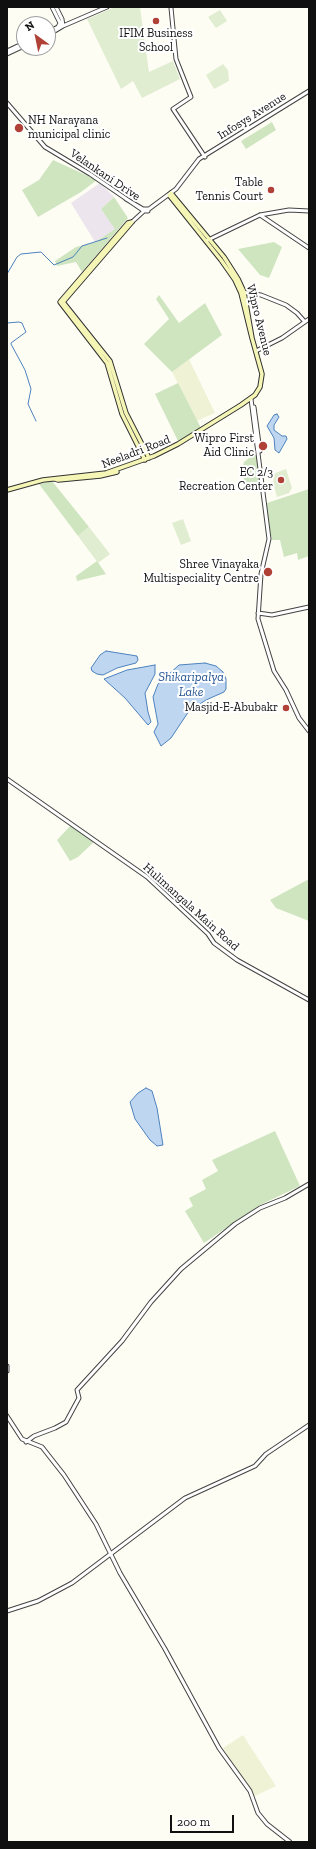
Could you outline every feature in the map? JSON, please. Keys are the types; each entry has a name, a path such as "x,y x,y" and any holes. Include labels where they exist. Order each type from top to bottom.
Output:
{"main road":[{"name":"Wipro Avenue","path":"170,194 207,240 242,292 252,338"},
{"path":"132,222 128,223 60,302 107,363 122,414 147,459"},
{"name":"Wipro Avenue","path":"242,292 248,324 262,374 262,383 252,398"},
{"name":"Neeladri Road","path":"7,490 43,480 58,480 110,474 147,459 178,444 252,398"}],"street":[{"path":"52,7 62,25"},
{"path":"56,7 62,25"},
{"path":"56,28 107,7"},
{"path":"126,199 145,210 159,203 170,194 195,164 204,156 173,109 191,97 176,59 171,7"},
{"path":"56,29 62,25"},
{"path":"7,54 16,49"},
{"name":"Infosys Avenue","path":"204,156 214,152 309,92"},
{"name":"Infosys Avenue","path":"204,156 303,96"},
{"name":"Velankani Drive","path":"7,102 45,147 90,174 142,211"},
{"path":"132,222 142,211 159,203"},
{"path":"207,240 260,215 289,210 309,211"},
{"path":"260,215 309,248"},
{"path":"242,292 261,295 286,305 297,313 305,322"},
{"path":"256,351 282,338 309,319"},
{"path":"252,398 269,539 261,574 258,613 260,626 274,671 286,690 299,718 309,731"},
{"path":"258,613 272,615 309,607"},
{"name":"Hulimangala Main Road","path":"7,779 24,789 146,877 208,934 214,943 237,960 309,1000"},
{"path":"26,1442 34,1436 66,1422 79,1398 77,1390 122,1341 150,1302 181,1269 235,1224 260,1208 285,1198 309,1184"},
{"path":"7,1366 7,1371"},
{"path":"7,1416 22,1439 43,1448 64,1475 96,1524 138,1604 165,1649 219,1748 250,1791 258,1813 267,1824 290,1842"},
{"path":"7,1611 21,1608 55,1593 72,1583 185,1498 255,1466 266,1454 309,1425"}],"shaded area":[{"path":"100,183 114,197 101,209 116,229 95,242 71,203"}],"green space":[{"path":"115,7 140,7 149,72 173,61 180,79 142,98 133,81 121,89 87,19"},
{"path":"220,10 227,21 216,28 208,17"},
{"path":"223,64 228,70 229,81 214,89 206,75"},
{"path":"272,122 276,130 246,149 241,141"},
{"path":"53,160 97,180 81,192 38,217 22,190 39,180"},
{"path":"114,197 128,218 82,272 76,262 57,266 55,261 76,247 95,242 115,229 101,209"},
{"path":"274,242 282,247 269,278 260,275 238,249"},
{"path":"159,295 179,323 205,303 222,335 172,372 144,344 169,319 156,299"},
{"path":"189,359 215,413 197,421 172,372"},
{"path":"178,383 201,428 178,441 155,394"},
{"path":"253,455 259,455 263,487 253,490 244,480 242,472 244,462"},
{"name":"EC 2/3 Recreation Center","path":"286,469 292,488 289,493 277,497 273,474"},
{"path":"52,481 89,527 78,536 39,484"},
{"path":"309,489 309,556 298,560 297,553 284,557 280,540 272,540 264,504"},
{"path":"183,519 191,541 181,545 172,523"},
{"path":"89,527 110,554 98,563 78,536"},
{"path":"97,561 106,574 77,581 76,576"},
{"path":"72,824 95,841 78,857 70,861 57,840"},
{"path":"309,879 309,921 276,908 270,900"},
{"path":"275,1131 300,1186 260,1205 204,1243 185,1211 193,1206 189,1198 206,1189 202,1180 218,1171 212,1160"},
{"path":"243,1735 276,1786 255,1796 235,1769 223,1748"}],"water":[{"path":"277,414 279,417 274,425 274,430 282,436 286,436 287,439 279,453 275,450 274,438 267,426 274,415"},
{"name":"Shikaripalya Lake","path":"106,651 137,656 138,660 136,663 117,668 103,675 97,674 92,671 91,668 100,655"},
{"name":"Shikaripalya Lake","path":"205,663 216,666 223,672 226,679 226,689 224,692 206,700 189,711 171,738 161,746 154,732 158,724 153,697 158,684 179,665"},
{"name":"Shikaripalya Lake","path":"155,665 155,674 145,693 151,722 148,725 125,698 104,679 127,670"},
{"path":"146,1088 152,1091 157,1108 163,1145 157,1146 150,1140 135,1119 130,1102 138,1093"}],"waterway":[{"path":"7,274 17,257 21,254 41,252 54,265 73,257 82,246 107,238"},
{"path":"7,323 22,323 26,332 11,344 25,370 31,389 28,404 36,421"}],"place":[{"name":"IFIM Business School","path":"156,21"},
{"name":"NH Narayana municipal clinic","path":"19,128"},
{"name":"Table Tennis Court","path":"271,190"},
{"name":"Wipro First Aid Clinic","path":"263,446"},
{"name":"EC 2/3 Recreation Center","path":"281,480"},
{"name":"Shree Vinayaka Multispeciality Centre","path":"268,572"},
{"name":"Masjid-E-Abubakr","path":"286,708"}]}
